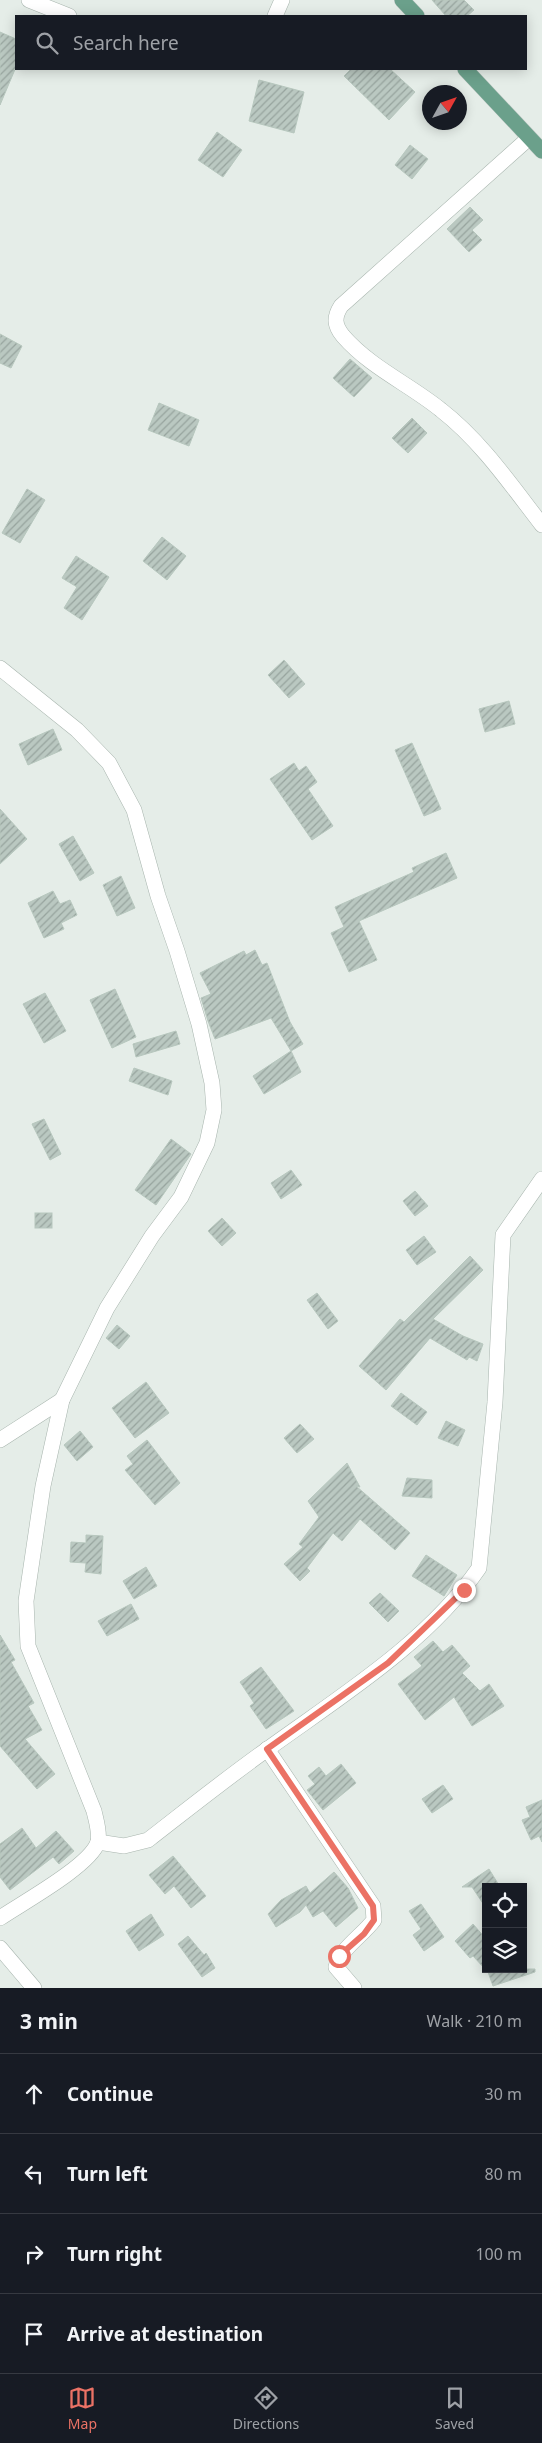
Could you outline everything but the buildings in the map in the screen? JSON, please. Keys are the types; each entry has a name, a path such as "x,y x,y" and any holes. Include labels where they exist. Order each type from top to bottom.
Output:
{"main road":[{"path":"402,0 416,15"},
{"path":"466,70 542,152"}],"street":[{"path":"29,0 66,15"},
{"path":"275,15 282,0"},
{"path":"529,138 341,306 336,314 335,323 343,336 364,357 441,410 467,433 542,525"},
{"path":"0,668 77,730 109,763 134,810 158,896 199,1024 212,1082 214,1110 207,1143 194,1174 181,1197 152,1236 107,1308 62,1400 43,1486 26,1601 28,1646 94,1811 98,1842 77,1868 0,1918"},
{"path":"98,1842 124,1846 148,1840 267,1749 388,1663 464,1590 479,1568 495,1402 503,1235 542,1179"},
{"path":"0,1440 62,1400"},
{"path":"267,1749 373,1906 374,1920 364,1934 339,1956 336,1967 354,1988"},
{"path":"0,1948 34,1988"}],"route":[{"path":"339,1956 364,1934 374,1920 373,1906 267,1749 388,1663 464,1590"}]}
